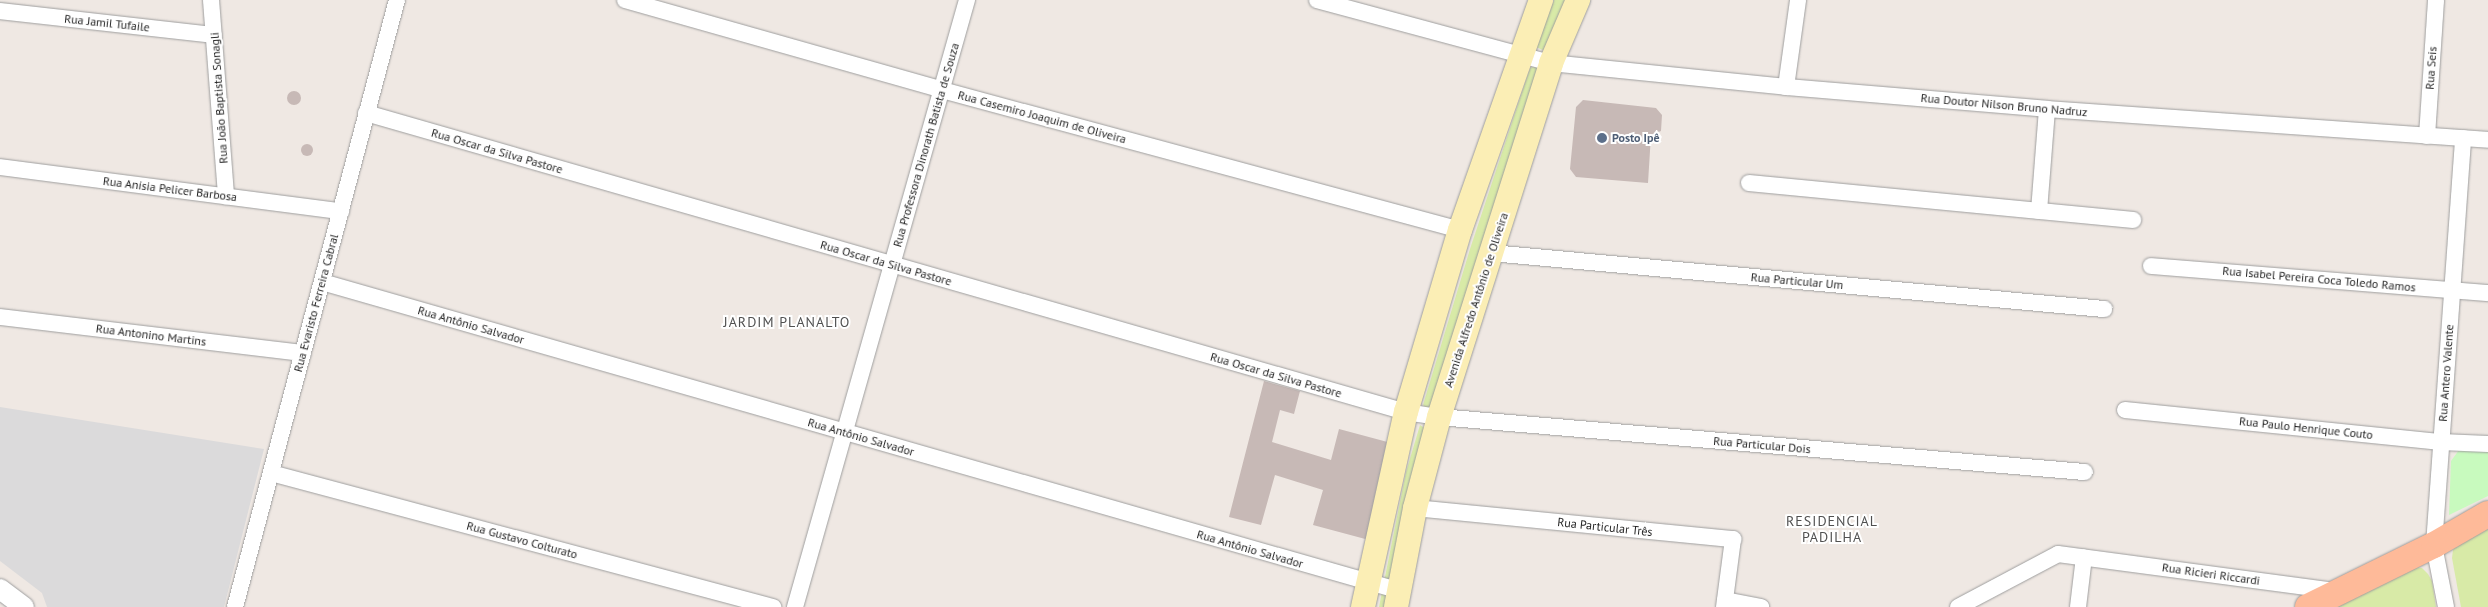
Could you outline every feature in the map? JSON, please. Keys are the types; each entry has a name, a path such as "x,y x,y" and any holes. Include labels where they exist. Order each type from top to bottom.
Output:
{"main road":[{"path":"1363,607 1406,412 1460,230 1541,0"},
{"name":"Avenida Alfredo Antônio de Oliveira","path":"1398,599 1415,508 1438,418 1551,63 1578,0"},
{"path":"2308,607 2337,591 2434,545 2488,514"}],"street":[{"name":"Rua João Baptista Sonagli","path":"211,0 226,196"},
{"name":"Rua Evaristo Ferreira Cabral","path":"235,607 397,0"},
{"name":"Rua Casemiro Joaquim de Oliveira","path":"626,0 942,90 1460,230"},
{"name":"Rua Professora Dinorath Batista de Souza","path":"795,607 967,0"},
{"name":"Rua Doutor Nilson Bruno Nadruz","path":"1317,0 1551,63 1786,87 2047,109 2488,140"},
{"path":"1786,87 1798,0"},
{"name":"Rua Seis","path":"2427,136 2436,0"},
{"name":"Rua Jamil Tufaile","path":"0,11 214,35"},
{"path":"2039,211 2047,109"},
{"name":"Rua Oscar da Silva Pastore","path":"366,113 1406,412 1438,418"},
{"name":"Rua Antero Valente","path":"2446,607 2434,545 2463,138"},
{"name":"Rua Anísia Pelicer Barbosa","path":"0,167 340,211"},
{"path":"1750,183 2133,220"},
{"name":"Rua Particular Um","path":"1491,252 2104,310"},
{"name":"Rua Isabel Pereira Coca Toledo Ramos","path":"2151,266 2488,293"},
{"name":"Rua Antônio Salvador","path":"322,282 1368,583 1398,599"},
{"name":"Rua Antonino Martins","path":"0,317 303,353"},
{"name":"Rua Paulo Henrique Couto","path":"2125,410 2441,442 2488,444"},
{"name":"Rua Particular Dois","path":"1438,418 2085,472"},
{"name":"Rua Gustavo Colturato","path":"271,473 773,607"},
{"name":"Rua Particular Três","path":"1415,508 1733,539 1724,604 1761,607"},
{"name":"Rua Ricieri Riccardi","path":"1958,607 2058,554 2337,591"},
{"path":"2078,607 2084,557"},
{"path":"0,589 24,607"}],"shaded area":[{"path":"0,407 264,449 224,607 47,607 42,593 0,561"}],"green space":[{"path":"1554,0 1567,0 1549,53 1534,46"},
{"path":"1539,65 1433,408 1427,410 1423,405 1470,249 1530,68"},
{"path":"1420,425 1426,429 1390,607 1379,607 1406,472"},
{"path":"2459,450 2488,452 2488,496 2449,515 2451,461"},
{"path":"2488,526 2488,607 2461,607 2452,558 2453,550 2457,544"},
{"path":"2414,567 2422,568 2432,581 2436,607 2332,607"}],"building":[{"path":"291,91 297,91 301,98 297,105 291,105 287,101 287,95"},
{"name":"Posto Ipê","path":"1583,100 1656,108 1662,115 1661,131 1651,135 1648,183 1576,177 1570,169 1576,107"},
{"path":"305,144 309,144 313,150 309,156 305,156 301,152 301,148"},
{"path":"1264,381 1300,391 1294,414 1280,410 1272,442 1331,460 1339,429 1395,444 1369,540 1313,525 1323,490 1275,475 1261,525 1229,517"}],"place":[{"name":"Posto Ipê","path":"1602,138"}],"district":[{"name":"JARDIM PLANALTO","path":"787,322"},
{"name":"RESIDENCIAL PADILHA","path":"1832,530"}]}
